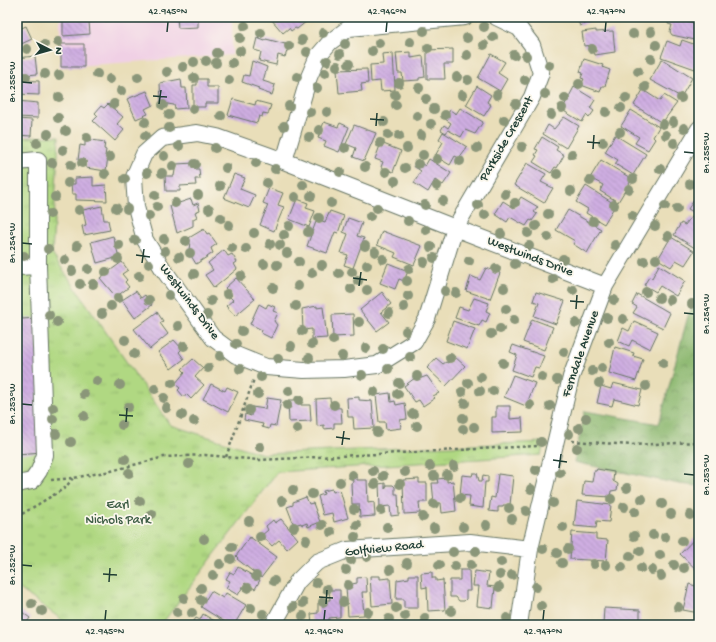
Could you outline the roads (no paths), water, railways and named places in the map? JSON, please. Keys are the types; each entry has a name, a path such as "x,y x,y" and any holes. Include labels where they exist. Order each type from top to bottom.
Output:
{"street":[{"path":"284,161 309,77 318,56 330,42 349,28 465,17"},
{"name":"Parkside Crescent","path":"455,228 532,97 540,73 532,45 519,28 496,17"},
{"name":"Ferndale Avenue","path":"519,625 530,549 571,377 604,286 699,129"},
{"name":"Westwinds Drive","path":"455,228 427,319 414,342 377,365 304,370 266,367 236,356 213,338 163,269 146,240 136,207 134,178 144,154 162,138 196,133 217,137 284,161 604,286"},
{"path":"17,162 38,160 38,266 45,455 39,471 24,483"},
{"path":"17,268 38,266"},
{"name":"Golfview Road","path":"273,625 297,582 317,562 347,550 470,542 530,549"}],"park label":[{"name":"Earl Nichols Park","path":"118,512"}]}
